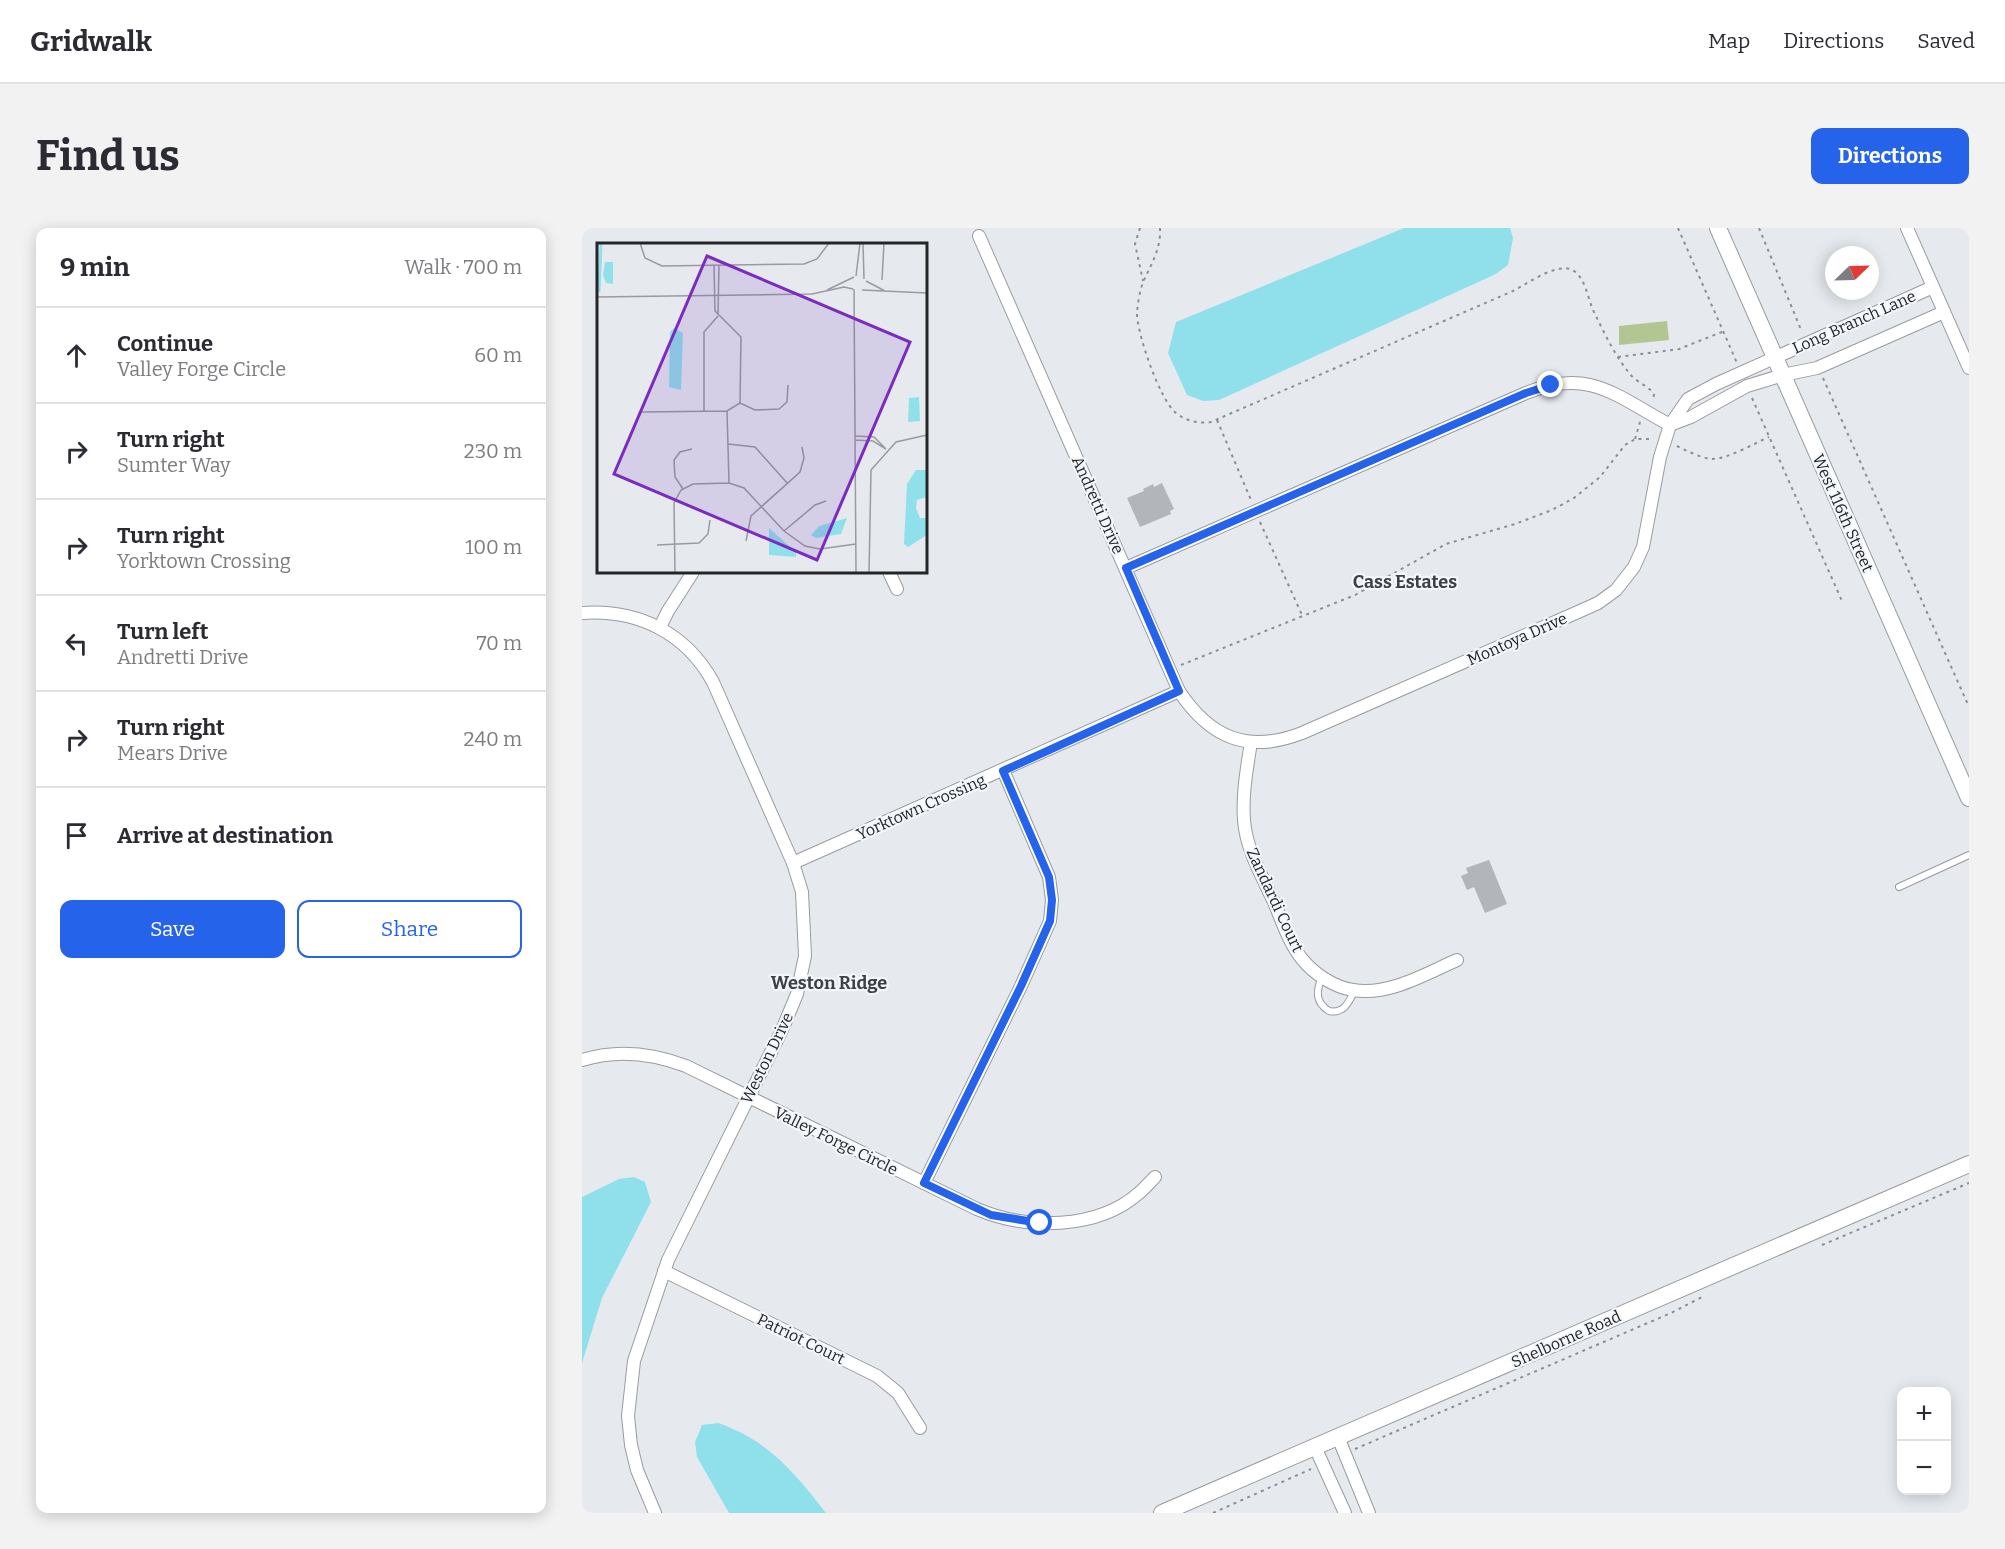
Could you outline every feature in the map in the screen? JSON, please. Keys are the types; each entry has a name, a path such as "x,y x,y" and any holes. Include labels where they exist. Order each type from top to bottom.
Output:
{"street":[{"name":"West 116th Street","path":"1718,228 1969,798"},
{"path":"1907,228 1969,368"},
{"name":"Andretti Drive","path":"979,236 1179,691 1190,707 1209,726 1231,737 1251,742"},
{"name":"Long Branch Lane","path":"1775,358 1933,287"},
{"name":"Long Branch Lane","path":"1783,375 1817,368 1944,312"},
{"name":"Montoya Drive","path":"1251,742 1279,741 1302,733 1608,597 1629,576 1639,558 1670,425 1688,399 1706,388 1775,358"},
{"path":"1126,568 1545,386 1569,382 1586,383 1615,394 1670,425 1691,417 1747,386 1783,375"},
{"path":"660,627 692,573"},
{"path":"890,573 897,589"},
{"name":"Weston Drive","path":"582,613 623,614 660,627 687,647 707,672 793,863 802,892 804,914 805,956 802,975 790,1012 664,1271 634,1361 628,1416 631,1445 655,1513"},
{"name":"Yorktown Crossing","path":"793,863 1179,691"},
{"name":"Zandardi Court","path":"1251,742 1244,806 1247,840 1291,941 1302,958 1322,977 1355,990 1394,987 1457,960"},
{"path":"924,1183 1021,986 1050,921 1052,900 1049,877 1003,771"},
{"name":"Valley Forge Circle","path":"582,1060 615,1054 651,1056 686,1066 991,1215 1021,1221 1058,1223 1093,1216 1117,1208 1139,1194 1155,1177"},
{"name":"Shelborne Road","path":"1162,1513 1969,1164"},
{"name":"Patriot Court","path":"664,1271 877,1377 898,1393 920,1428"},
{"path":"1338,1437 1369,1513"},
{"path":"1315,1447 1344,1513"}],"lane":[{"path":"1899,887 1969,855"},
{"path":"1322,977 1317,994 1321,1004 1329,1011 1338,1011 1345,1007 1355,990"}],"path":[{"path":"1140,228 1135,244 1143,281"},
{"path":"1160,228 1159,247 1143,281 1137,319 1156,379 1173,410 1184,418 1206,423 1217,420 1513,291 1558,269 1571,269 1581,278 1594,314 1618,357 1631,376 1653,393 1653,399 1638,425 1635,439"},
{"path":"1678,228 1741,373"},
{"path":"1759,228 1807,343"},
{"path":"1618,357 1679,349 1723,331"},
{"path":"1817,368 1969,707"},
{"path":"1747,386 1842,602"},
{"path":"1171,669 1368,588 1446,544 1515,524 1552,510 1574,498 1600,477 1620,449 1635,439 1665,442 1713,459 1769,436"},
{"path":"1817,1247 1969,1183"},
{"path":"1344,1454 1661,1317 1710,1293"},
{"path":"1213,1513 1323,1464"}],"green space":[{"path":"1667,321 1669,340 1619,345 1619,326"}],"water":[{"path":"1404,228 1510,228 1513,238 1508,265 1496,274 1219,400 1203,401 1187,395 1168,353 1176,322"},
{"path":"634,1177 645,1182 651,1202 602,1298 582,1363 582,1197 619,1179"},
{"path":"718,1423 736,1430 766,1448 803,1484 826,1513 729,1513 697,1457 695,1442 702,1425"}],"building":[{"path":"1162,483 1174,509 1170,511 1171,514 1140,527 1127,498 1144,491 1143,489 1153,484 1154,487"},
{"path":"1489,860 1507,904 1485,913 1474,887 1467,890 1461,876 1468,873 1466,868"}],"district":[{"name":"Cass Estates","path":"1405,582"},
{"name":"Weston Ridge","path":"829,983"}],"route":[{"path":"1040,1223 991,1215 924,1183 1021,986 1050,921 1052,900 1049,877 1003,771 1179,691 1126,568 1526,393 1551,385"}]}
